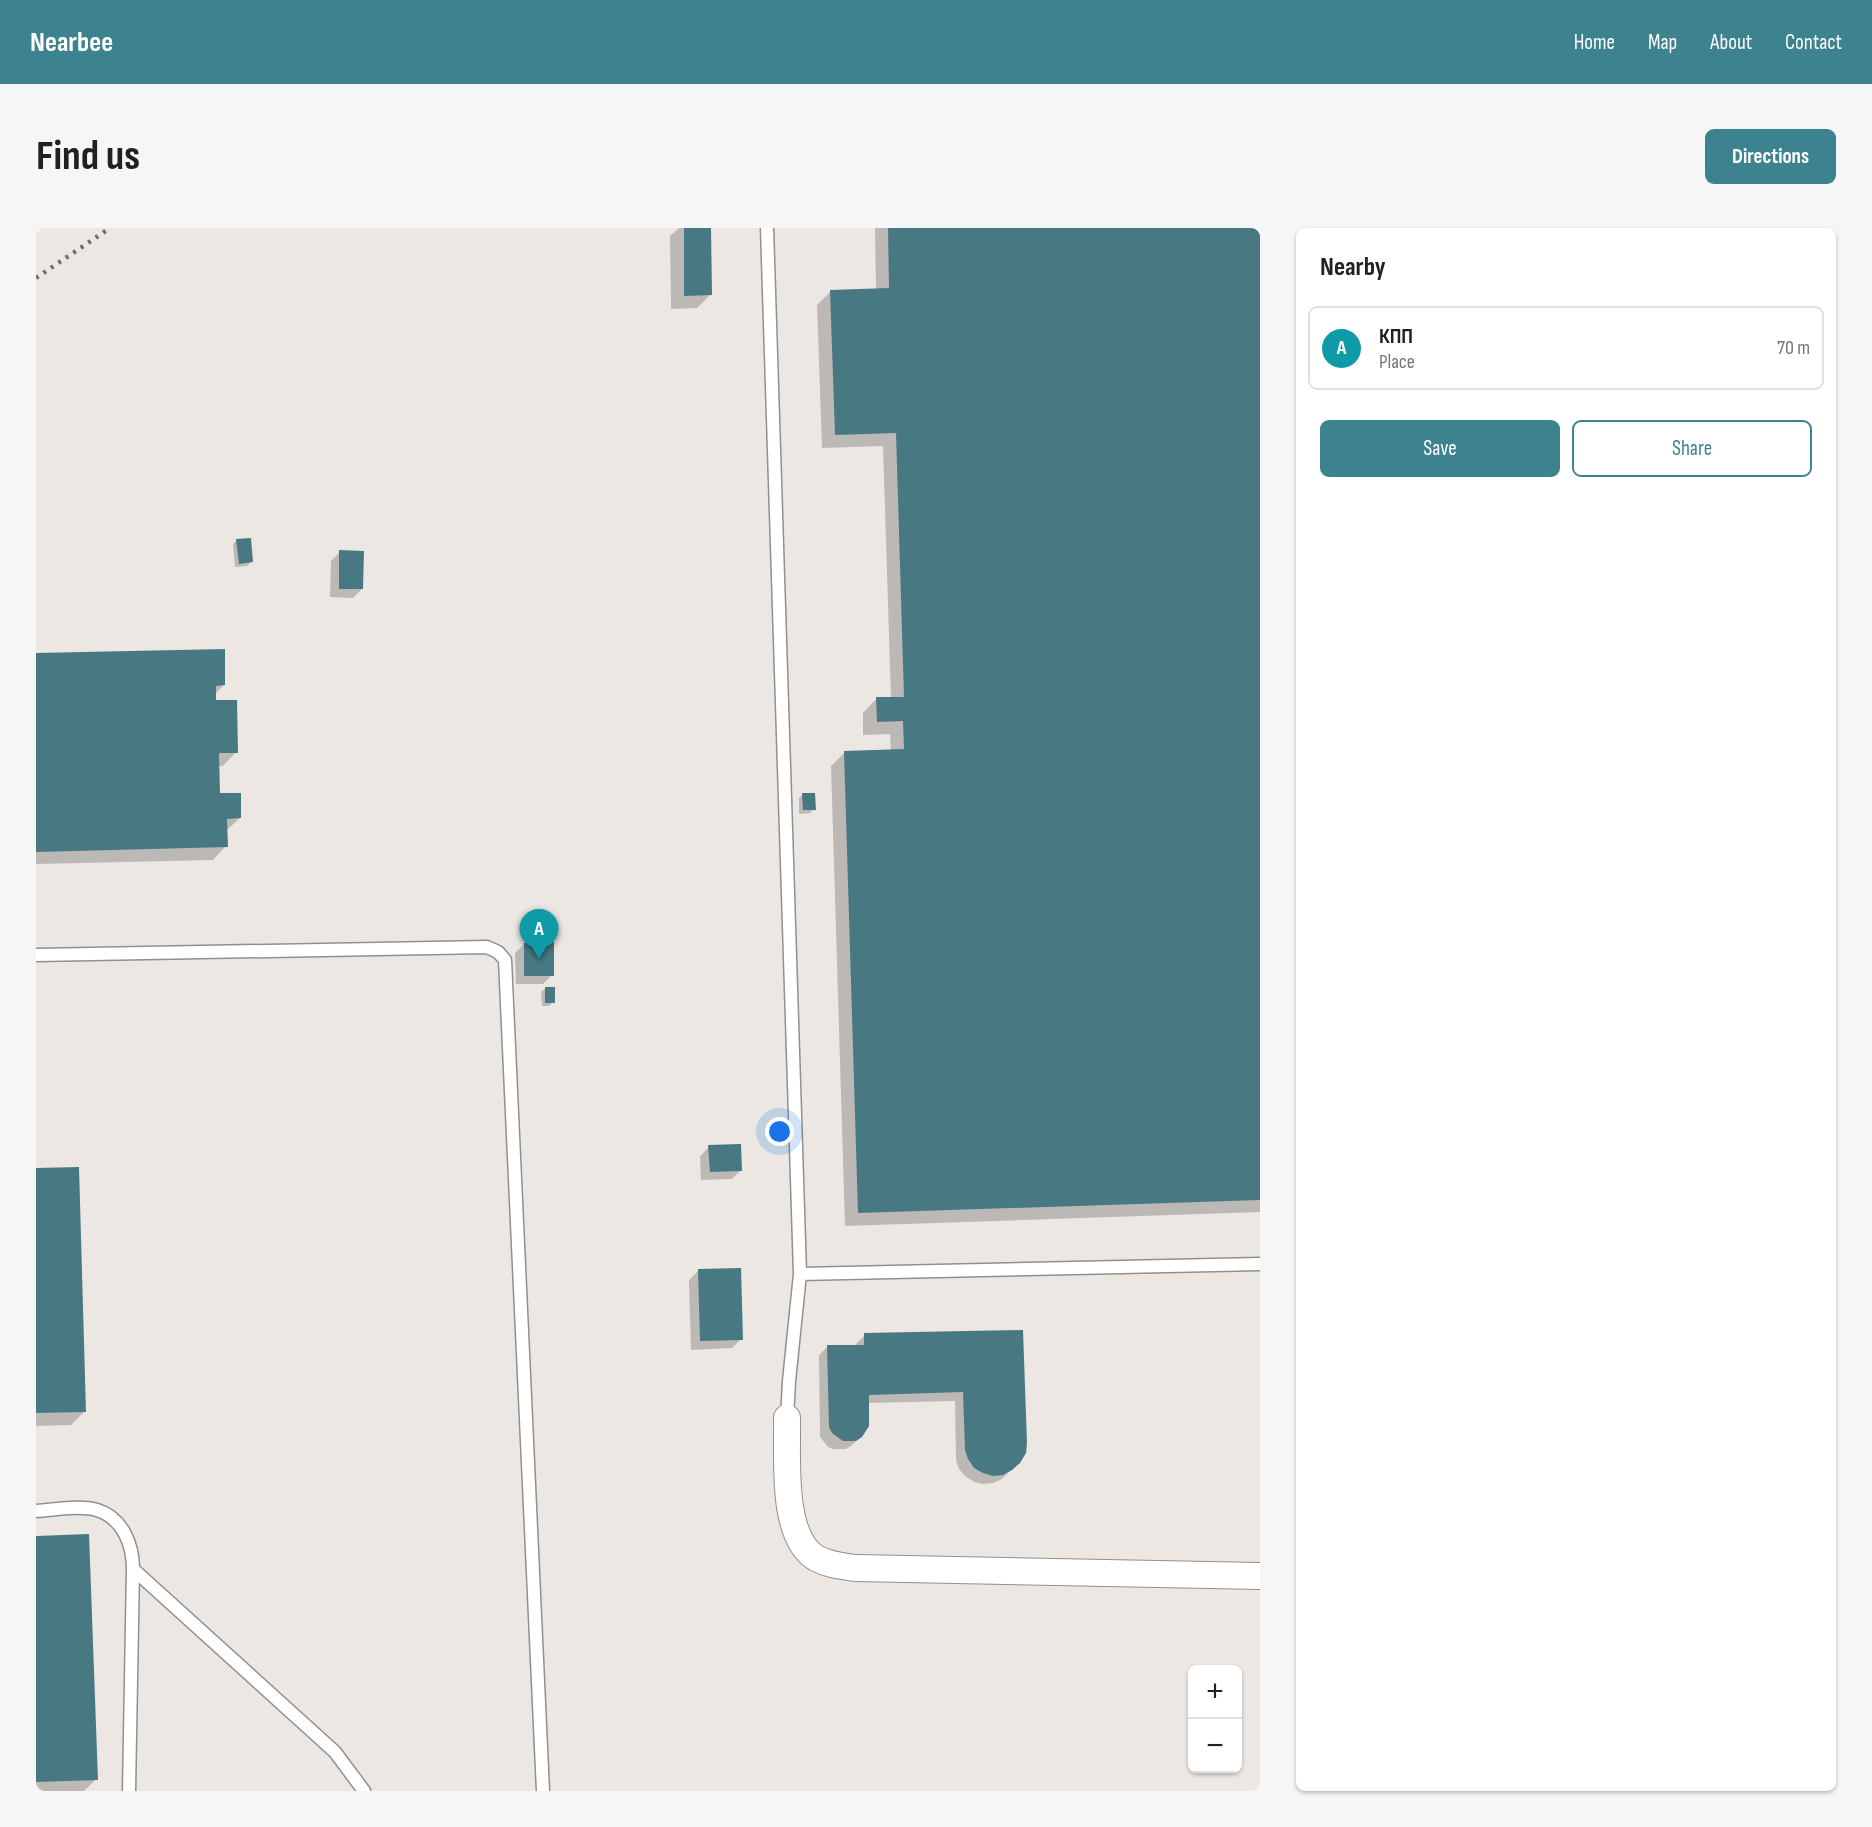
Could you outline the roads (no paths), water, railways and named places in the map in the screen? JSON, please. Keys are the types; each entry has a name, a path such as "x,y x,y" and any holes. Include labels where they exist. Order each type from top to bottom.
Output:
{"street":[{"path":"787,1418 788,1498 791,1520 801,1542 814,1557 835,1565 868,1568 1260,1576"}],"lane":[{"path":"767,228 800,1274 787,1418"},
{"path":"36,955 487,947 498,952 505,960 543,1791"},
{"path":"800,1274 1260,1264"},
{"path":"36,1511 85,1509 105,1514 115,1521 126,1534 133,1555 129,1791"},
{"path":"132,1569 335,1752 364,1791"}],"railway":[{"path":"36,278 110,228"}],"place":[{"name":"КПП","path":"539,959"}]}
